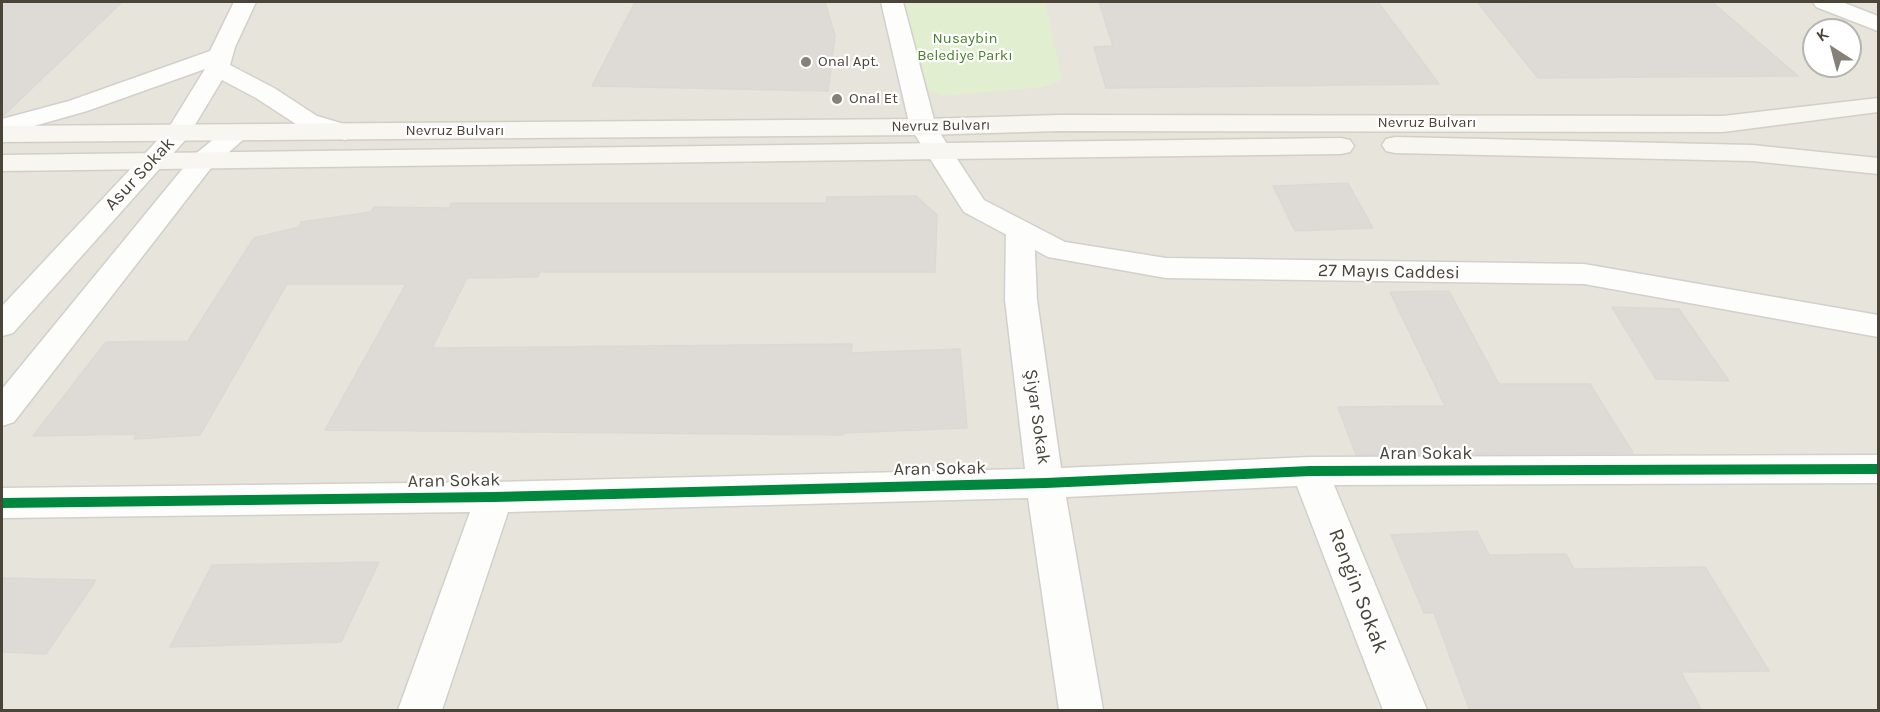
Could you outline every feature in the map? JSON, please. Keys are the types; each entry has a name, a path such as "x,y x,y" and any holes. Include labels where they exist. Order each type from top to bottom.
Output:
{"main road":[{"name":"Nevruz Bulvarı","path":"2,163 202,162 931,138 1059,123 1723,124 1878,105"},
{"name":"Nevruz Bulvarı","path":"2,134 345,132 1392,145 1752,153 1878,166"}],"street":[{"name":"Asur Sokak","path":"2,324 178,133 219,61 245,2"},
{"name":"27 Mayıs Caddesi","path":"892,2 931,138 974,206 1058,250 1166,267 1584,274 1878,326"},
{"path":"1824,2 1878,24"},
{"path":"2,128 219,61 308,121 345,132"},
{"path":"2,413 202,162 236,133"},
{"name":"Şiyar Sokak","path":"1020,230 1021,300 1051,530 1081,711"},
{"name":"Aran Sokak","path":"2,503 494,497 1046,483 1311,471 1878,469"},
{"name":"Rengin Sokak","path":"1311,471 1405,711"},
{"path":"420,711 494,497"}],"shaded area":[{"path":"2,2 1878,2 1878,710 2,710"}],"green space":[{"name":"Nusaybin Belediye Parkı","path":"904,2 1045,2 1062,80 1043,87 942,96 928,90"}],"building":[{"path":"2,2 122,2 2,117"},
{"path":"635,2 825,2 835,36 828,91 592,86"},
{"path":"1099,2 1378,2 1439,84 1106,88 1094,47 1113,46"},
{"path":"1712,2 1798,76 1538,78 1478,3"},
{"path":"1348,183 1373,228 1295,231 1273,186"},
{"path":"916,196 937,215 935,272 540,272 538,277 467,278 432,348 852,344 851,353 960,349 967,428 843,433 843,435 325,430 406,284 287,284 200,435 134,439 137,434 33,436 106,342 188,341 254,238 299,227 301,222 371,212 374,207 449,208 452,203 826,203 827,197"},
{"path":"1449,291 1499,384 1590,384 1633,453 1356,455 1338,407 1445,406 1390,292"},
{"path":"1612,307 1679,309 1729,381 1656,379"},
{"path":"1477,531 1489,555 1566,554 1574,569 1705,567 1769,671 1681,672 1702,711 1470,711 1434,613 1424,613 1391,535"},
{"path":"379,562 341,642 170,647 212,565"},
{"path":"2,578 96,580 46,654 2,652"}],"cycle path":[{"path":"2,503 494,497 1046,483 1310,471 1878,469"}],"place":[{"name":"Onal Apt.","path":"806,62"},
{"name":"Onal Et","path":"837,99"}]}
